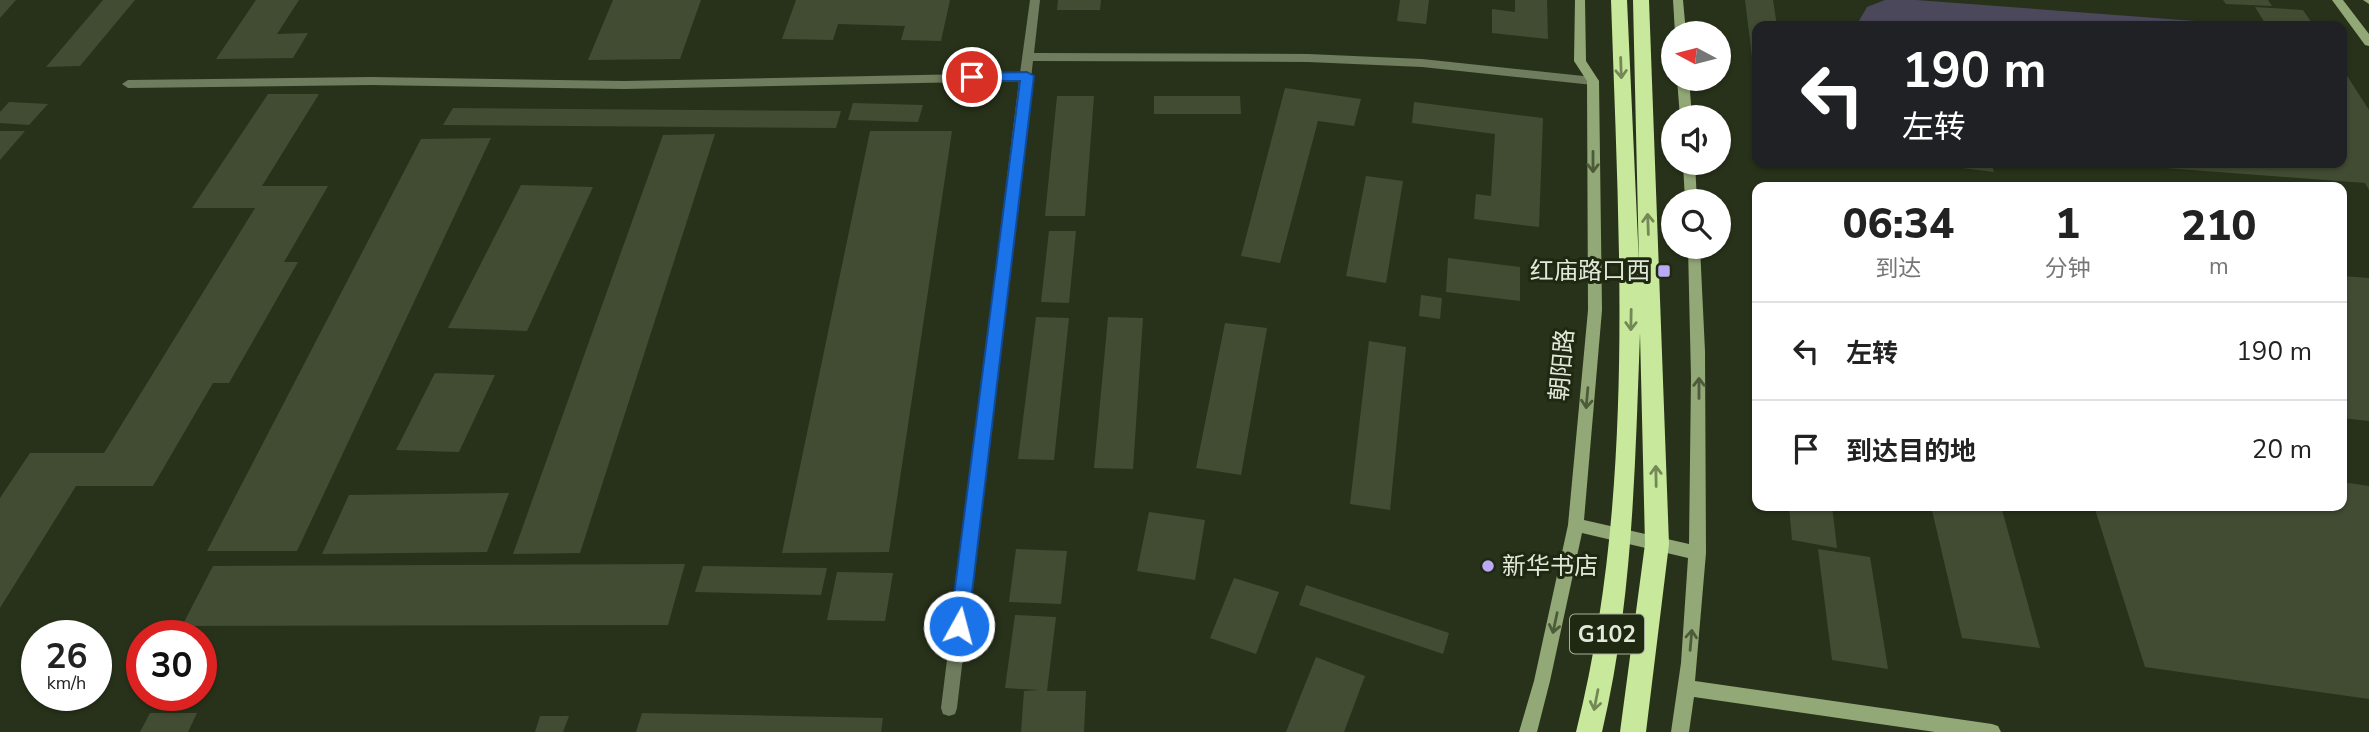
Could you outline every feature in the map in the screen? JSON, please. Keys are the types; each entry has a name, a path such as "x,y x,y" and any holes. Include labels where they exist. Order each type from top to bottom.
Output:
{"highway":[{"name":"G102","path":"1589,732 1597,699 1622,536 1631,315 1619,0"},
{"name":"G102","path":"1633,732 1657,544 1641,0"}],"street":[{"path":"949,708 1035,0"},
{"name":"朝阳路","path":"1528,732 1542,681 1576,525 1595,310 1593,80 1580,61 1580,0"},
{"path":"1678,0 1680,21"},
{"path":"2337,0 2369,42"},
{"path":"1029,57 1333,59 1422,63 1593,80"},
{"path":"128,84 371,81 624,85 725,80 1027,76"},
{"path":"1680,732 1687,688 1698,553 1699,323 1695,259"},
{"path":"1576,525 1698,553"},
{"path":"1687,688 1992,732"}],"shaded area":[{"path":"1885,0 1916,0 2196,21 1859,21 1867,7"}],"building":[{"path":"0,0 16,0 0,18"},
{"path":"103,0 135,0 80,66 46,67"},
{"path":"256,0 299,0 277,34 308,33 293,58 216,59"},
{"path":"613,0 701,0 680,59 588,60"},
{"path":"796,0 950,0 941,41 901,40 905,26 838,24 833,40 782,39"},
{"path":"1058,0 1101,0 1100,10 1057,10"},
{"path":"1400,0 1429,0 1426,24 1397,21"},
{"path":"1515,0 1547,0 1548,39 1492,33 1492,9 1515,12"},
{"path":"1745,0 1773,0 1776,21 1752,21 1752,57"},
{"path":"2223,0 2268,0 2272,6 2226,4"},
{"path":"2255,7 2303,10 2311,21 2264,21"},
{"path":"2347,76 2369,110 2369,190 2365,183 2165,168 2347,168"},
{"path":"1285,88 1361,99 1354,126 1318,121 1280,263 1241,256"},
{"path":"268,94 319,94 262,186 328,186 284,262 298,262 229,383 213,383 153,486 76,486 0,608 0,498 30,453 104,453 255,208 192,208"},
{"path":"1057,96 1094,96 1085,216 1045,216"},
{"path":"1154,96 1240,96 1241,114 1154,114"},
{"path":"9,102 48,104 29,125 0,123 0,112"},
{"path":"1414,102 1543,118 1539,227 1474,219 1476,194 1491,196 1495,134 1412,123"},
{"path":"853,103 923,105 918,122 848,120"},
{"path":"453,108 841,111 836,128 443,125"},
{"path":"0,131 25,131 0,160"},
{"path":"870,131 952,131 889,552 782,553"},
{"path":"715,134 580,553 513,554 663,135"},
{"path":"491,138 297,551 207,551 421,139"},
{"path":"1962,168 1993,168 1994,172"},
{"path":"1366,176 1403,181 1386,283 1346,276"},
{"path":"521,185 593,187 527,331 448,328"},
{"path":"1049,231 1076,231 1069,303 1041,302"},
{"path":"1448,258 1520,267 1520,301 1446,292"},
{"path":"2347,276 2369,278 2369,421 2347,419"},
{"path":"1421,295 1442,298 1440,319 1419,316"},
{"path":"1036,317 1069,318 1054,460 1018,459"},
{"path":"1108,317 1143,318 1133,469 1094,468"},
{"path":"1225,323 1267,328 1241,475 1196,468"},
{"path":"1369,341 1406,347 1390,510 1350,504"},
{"path":"435,373 495,375 459,452 396,450"},
{"path":"2347,483 2369,486 2369,699 2145,667 2096,511 2347,511"},
{"path":"509,493 487,552 322,554 349,495"},
{"path":"1789,511 1833,511 1837,548 1792,540"},
{"path":"1932,511 2002,511 2040,648 1962,638"},
{"path":"1149,512 1205,520 1195,580 1137,571"},
{"path":"1016,549 1067,551 1061,604 1009,602"},
{"path":"1818,549 1870,557 1888,669 1832,660"},
{"path":"685,564 668,625 217,626 217,620 185,620 213,566"},
{"path":"703,566 827,568 821,595 695,592"},
{"path":"837,572 893,573 885,621 827,620"},
{"path":"1234,578 1279,592 1256,654 1210,638"},
{"path":"1306,585 1449,633 1443,654 1299,605"},
{"path":"1015,615 1056,617 1047,691 1086,691 1084,732 1021,732 1024,691 1039,690 1005,688"},
{"path":"1316,657 1365,676 1344,732 1286,732"},
{"path":"150,713 197,713 188,732 140,732"},
{"path":"642,713 883,718 881,732 636,732"},
{"path":"540,716 569,716 563,732 535,732"}],"place":[{"name":"红庙路口西","path":"1664,271"},
{"name":"新华书店","path":"1488,566"}],"route":[{"path":"959,626 1027,76 972,77"}]}
